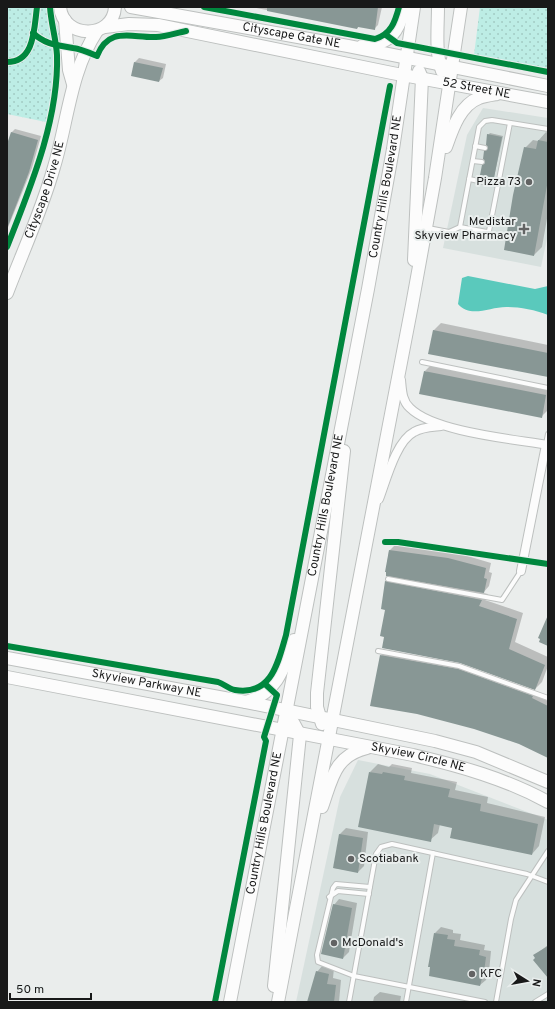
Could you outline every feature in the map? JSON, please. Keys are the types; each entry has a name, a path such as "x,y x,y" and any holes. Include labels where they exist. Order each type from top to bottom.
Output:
{"main road":[{"name":"Cityscape Drive NE","path":"60,7 61,15 65,20 69,70 73,84"},
{"name":"Cityscape Drive NE","path":"7,292 46,193 54,167 73,84 85,51 101,29 113,17 115,7"},
{"name":"Cityscape Gate NE","path":"131,7 348,46 452,68"},
{"path":"348,46 373,45 391,38 396,32 405,7"},
{"name":"Country Hills Boulevard NE","path":"230,1002 354,362 405,75 414,7"},
{"path":"438,7 440,65 450,83"},
{"path":"278,1002 400,371 435,178 461,7"},
{"name":"Cityscape Gate NE","path":"65,20 70,26 82,32 129,24 158,25 405,75"},
{"path":"407,58 415,66 422,78 412,305"},
{"name":"52 Street NE","path":"452,68 548,86"},
{"name":"52 Street NE","path":"405,75 548,102"},
{"path":"435,178 451,130 463,111 478,98 502,93"},
{"path":"329,740 320,717 317,693 354,362"},
{"path":"246,702 257,699 266,693 277,681 286,663 307,605"},
{"name":"Skyview Parkway NE","path":"7,658 246,702 287,711"},
{"name":"Skyview Parkway NE","path":"7,677 283,731"},
{"path":"272,1002 300,735 287,711"},
{"name":"Skyview Circle NE","path":"287,711 435,741 476,752 548,782"},
{"name":"Skyview Circle NE","path":"283,731 413,755 467,769 510,784 548,802"},
{"path":"308,846 338,765 350,753 370,747"}],"street":[{"path":"400,371 404,400 409,408 420,416 441,426 547,445 521,571"},
{"path":"373,514 399,449 406,438 421,429 441,426"}],"lane":[{"path":"460,227 479,127 485,121 492,120 548,129"},
{"path":"426,228 449,232 460,227 486,232 489,231 510,123"},
{"path":"475,146 485,148"},
{"path":"499,151 504,152"},
{"path":"473,161 482,162"},
{"path":"496,165 502,166"},
{"path":"469,179 498,185"},
{"path":"422,362 548,388"},
{"path":"547,445 548,434"},
{"path":"388,579 502,600 521,571"},
{"path":"378,651 459,666 548,698"},
{"path":"349,1002 376,854 381,847 392,844 533,876 548,882"},
{"path":"496,1002 511,919 516,900 533,876 548,850"},
{"path":"406,1002 433,853"},
{"path":"370,887 336,884 329,897 317,955 318,962 354,976 485,1002"},
{"path":"329,897 338,891 369,894"},
{"path":"535,1002 548,994"}],"shaded area":[{"path":"483,108 548,118 548,234 541,267 443,248 467,135"},
{"path":"358,760 430,774 548,820 548,1002 296,1002 340,797"}],"green space":[{"path":"7,7 52,7 62,43 46,122 7,114"},
{"path":"480,7 548,7 548,69 474,55"}],"water":[{"path":"468,276 535,289 548,286 548,315 533,310 513,307 469,311 458,304 462,278"}],"building":[{"path":"267,7 378,7 375,30 358,27 357,29 267,11"},
{"path":"134,62 163,68 159,82 131,76"},
{"path":"11,132 38,140 29,172 8,226 7,144"},
{"path":"487,134 502,137 494,178 480,175 482,165 485,163 483,159 484,151 488,148 486,145"},
{"path":"538,140 548,142 548,180 534,256 504,250 513,195 524,147 536,149"},
{"path":"433,330 548,353 548,377 428,354"},
{"path":"424,371 546,395 542,418 419,394"},
{"path":"389,550 448,558 486,568 484,578 487,579 484,593 386,576 385,572"},
{"path":"385,581 482,600 479,606 517,619 509,649 545,665 535,690 460,663 382,648 384,637 380,636 385,610 381,609"},
{"path":"548,615 548,646 539,642 540,639 538,638"},
{"path":"380,655 458,669 533,696 532,698 548,706 548,758 519,744 474,729 417,714 370,706"},
{"path":"369,772 382,774 383,772 405,776 404,780 450,789 448,797 481,804 480,811 538,824 532,855 450,838 452,828 434,824 431,842 358,827"},
{"path":"339,834 363,838 358,873 333,868"},
{"path":"333,904 352,908 343,959 321,954"},
{"path":"434,933 448,935 447,939 455,940 454,946 480,950 479,955 486,957 483,979 482,978 480,986 429,976 430,967 428,967"},
{"path":"548,946 548,978 533,960 535,958 533,955"},
{"path":"316,971 329,974 327,984 336,985 334,1002 307,1002"}],"cycle path":[{"path":"7,62 16,60 23,56 28,50 34,34 37,7"},
{"path":"7,247 25,201 41,153 53,104 57,55 50,7"},
{"path":"204,7 375,39 389,31 396,18 399,7"},
{"path":"33,33 47,42 79,49 97,56 102,47 114,37 160,37 186,31"},
{"path":"386,35 397,43 548,72"},
{"path":"7,646 218,682 235,690 257,688 271,675 280,656 286,635 390,86"},
{"path":"385,542 398,542 548,564"},
{"path":"215,1002 266,741 264,737 277,695 265,684"}],"place":[{"name":"Pizza 73","path":"529,182"},
{"name":"Medistar Skyview Pharmacy","path":"524,229"},
{"name":"Scotiabank","path":"351,859"},
{"name":"McDonald's","path":"334,943"},
{"name":"KFC","path":"472,974"}]}
